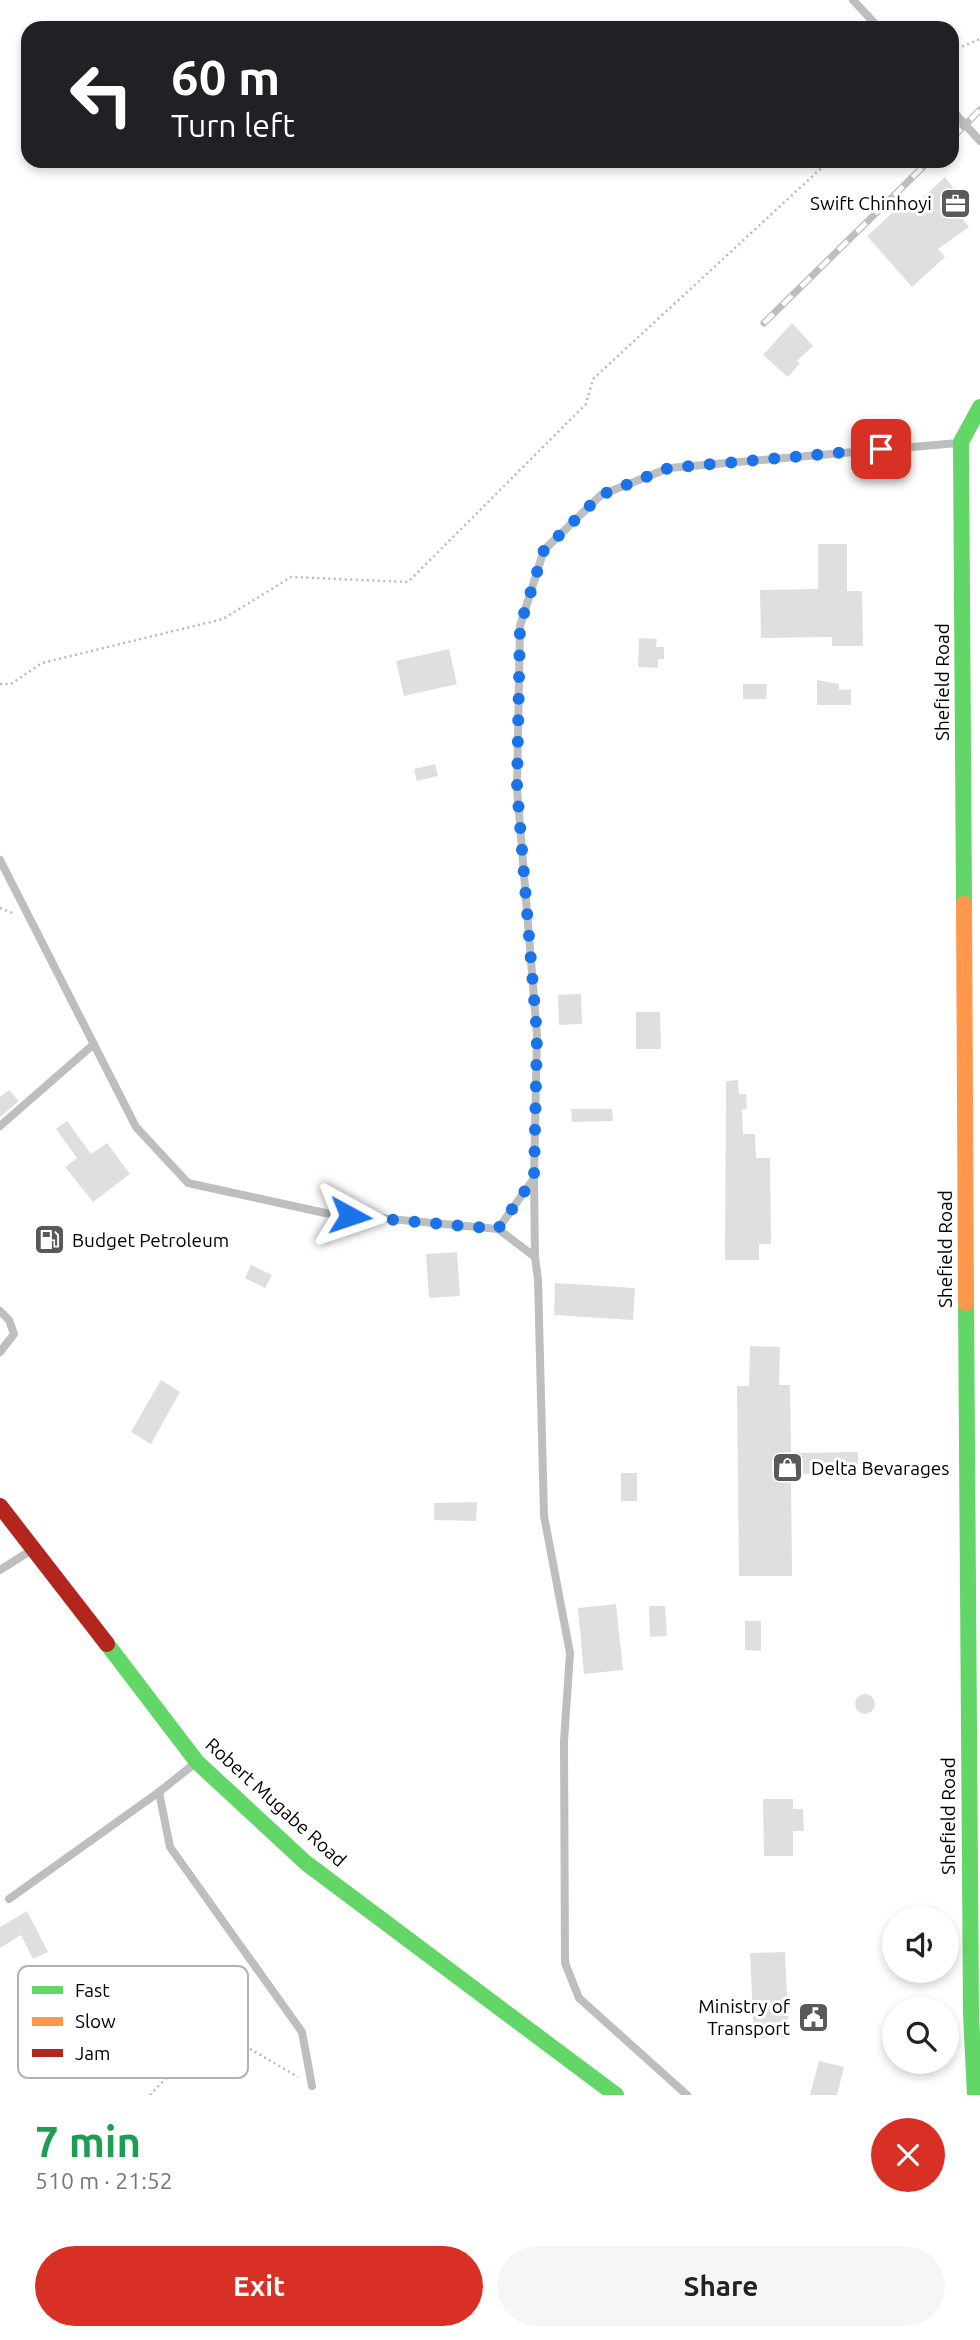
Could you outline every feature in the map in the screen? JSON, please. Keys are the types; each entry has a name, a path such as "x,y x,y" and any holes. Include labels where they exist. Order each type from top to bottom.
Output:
{"street":[{"name":"Shefield Road","path":"975,2095 970,2000 961,442 980,407"},
{"name":"Robert Mugabe Road","path":"0,1506 197,1762 306,1863 616,2095"}],"lane":[{"path":"853,0 872,21"},
{"path":"959,118 980,141"},
{"path":"687,2095 579,1998 565,1963 565,1741 570,1653 544,1516 535,1257 537,1035 517,788 520,626 544,550 601,495 669,468 961,442"},
{"path":"0,860 136,1127 188,1183 326,1213 498,1229 535,1257"},
{"path":"0,1126 94,1044"},
{"path":"498,1229 534,1178"},
{"path":"0,1311 9,1320 14,1334 0,1352"},
{"path":"0,1570 32,1550"},
{"path":"9,1899 197,1762"},
{"path":"159,1792 170,1847 302,2032 312,2086"}],"path":[{"path":"959,48 980,39"},
{"path":"0,684 11,684 41,663 223,619 291,577 408,582 586,404 593,379 822,168"},
{"path":"248,2048 312,2086"},
{"path":"150,2095 166,2078"}],"building":[{"path":"945,177 967,207 958,213 969,227 938,249 945,257 912,287 867,236 900,206 906,213"},
{"path":"792,323 813,346 797,361 800,363 788,377 763,355"},
{"path":"818,544 847,544 847,591 862,591 863,646 832,646 832,637 761,638 760,590 818,589"},
{"path":"639,638 657,639 656,647 664,647 664,659 658,659 658,668 638,667"},
{"path":"449,649 457,684 404,696 396,661"},
{"path":"817,680 839,684 839,690 851,689 851,705 817,705"},
{"path":"743,684 767,684 766,699 743,699"},
{"path":"435,764 438,776 417,781 414,769"},
{"path":"581,994 582,1024 559,1025 558,995"},
{"path":"636,1012 660,1012 661,1049 636,1049"},
{"path":"738,1080 739,1094 746,1094 747,1109 742,1109 743,1134 755,1134 756,1158 770,1158 771,1244 759,1244 759,1260 725,1260 726,1081"},
{"path":"9,1090 19,1101 0,1117 0,1097"},
{"path":"571,1109 612,1109 613,1121 572,1122"},
{"path":"67,1121 91,1154 107,1143 130,1174 93,1202 65,1167 77,1158 56,1129"},
{"path":"457,1252 460,1296 429,1298 426,1254"},
{"path":"251,1265 272,1275 265,1288 245,1278"},
{"path":"555,1283 635,1288 633,1320 554,1315"},
{"path":"750,1346 780,1347 779,1385 790,1385 791,1453 858,1452 858,1473 791,1474 792,1576 739,1576 737,1386 749,1386"},
{"path":"161,1380 180,1392 151,1444 131,1432"},
{"path":"621,1473 637,1473 637,1501 621,1501"},
{"path":"477,1502 476,1521 434,1520 434,1503"},
{"path":"616,1604 623,1670 584,1674 578,1608"},
{"path":"649,1606 665,1606 667,1636 650,1637"},
{"path":"745,1621 761,1621 761,1651 745,1650"},
{"path":"865,1694 872,1697 875,1704 872,1711 865,1714 858,1711 855,1704 858,1697"},
{"path":"763,1799 793,1799 793,1809 803,1809 804,1831 793,1831 793,1856 764,1856"},
{"path":"27,1911 48,1952 33,1959 21,1935 0,1948 0,1927"},
{"path":"785,1952 789,2037 754,2038 750,1953"},
{"path":"819,2061 844,2067 837,2095 810,2095"}],"railway":[{"path":"959,131 980,110"},
{"path":"764,323 922,168"}],"traffic: fast":[{"path":"964,904 961,442 980,407"},
{"path":"966,1303 971,2014 975,2095"},
{"path":"107,1644 197,1762 306,1863 616,2095"}],"traffic: slow":[{"path":"964,904 966,1303"}],"traffic: jam":[{"path":"0,1506 107,1644"}],"place":[{"name":"Swift Chinhoyi","path":"955,203"},
{"name":"Budget Petroleum","path":"49,1240"},
{"name":"Delta Bevarages","path":"788,1468"},
{"name":"Ministry of Transport","path":"813,2017"}],"route":[{"path":"350,1216 498,1229 534,1178 537,1035 517,788 520,626 544,550 601,495 669,468 881,449"}]}
